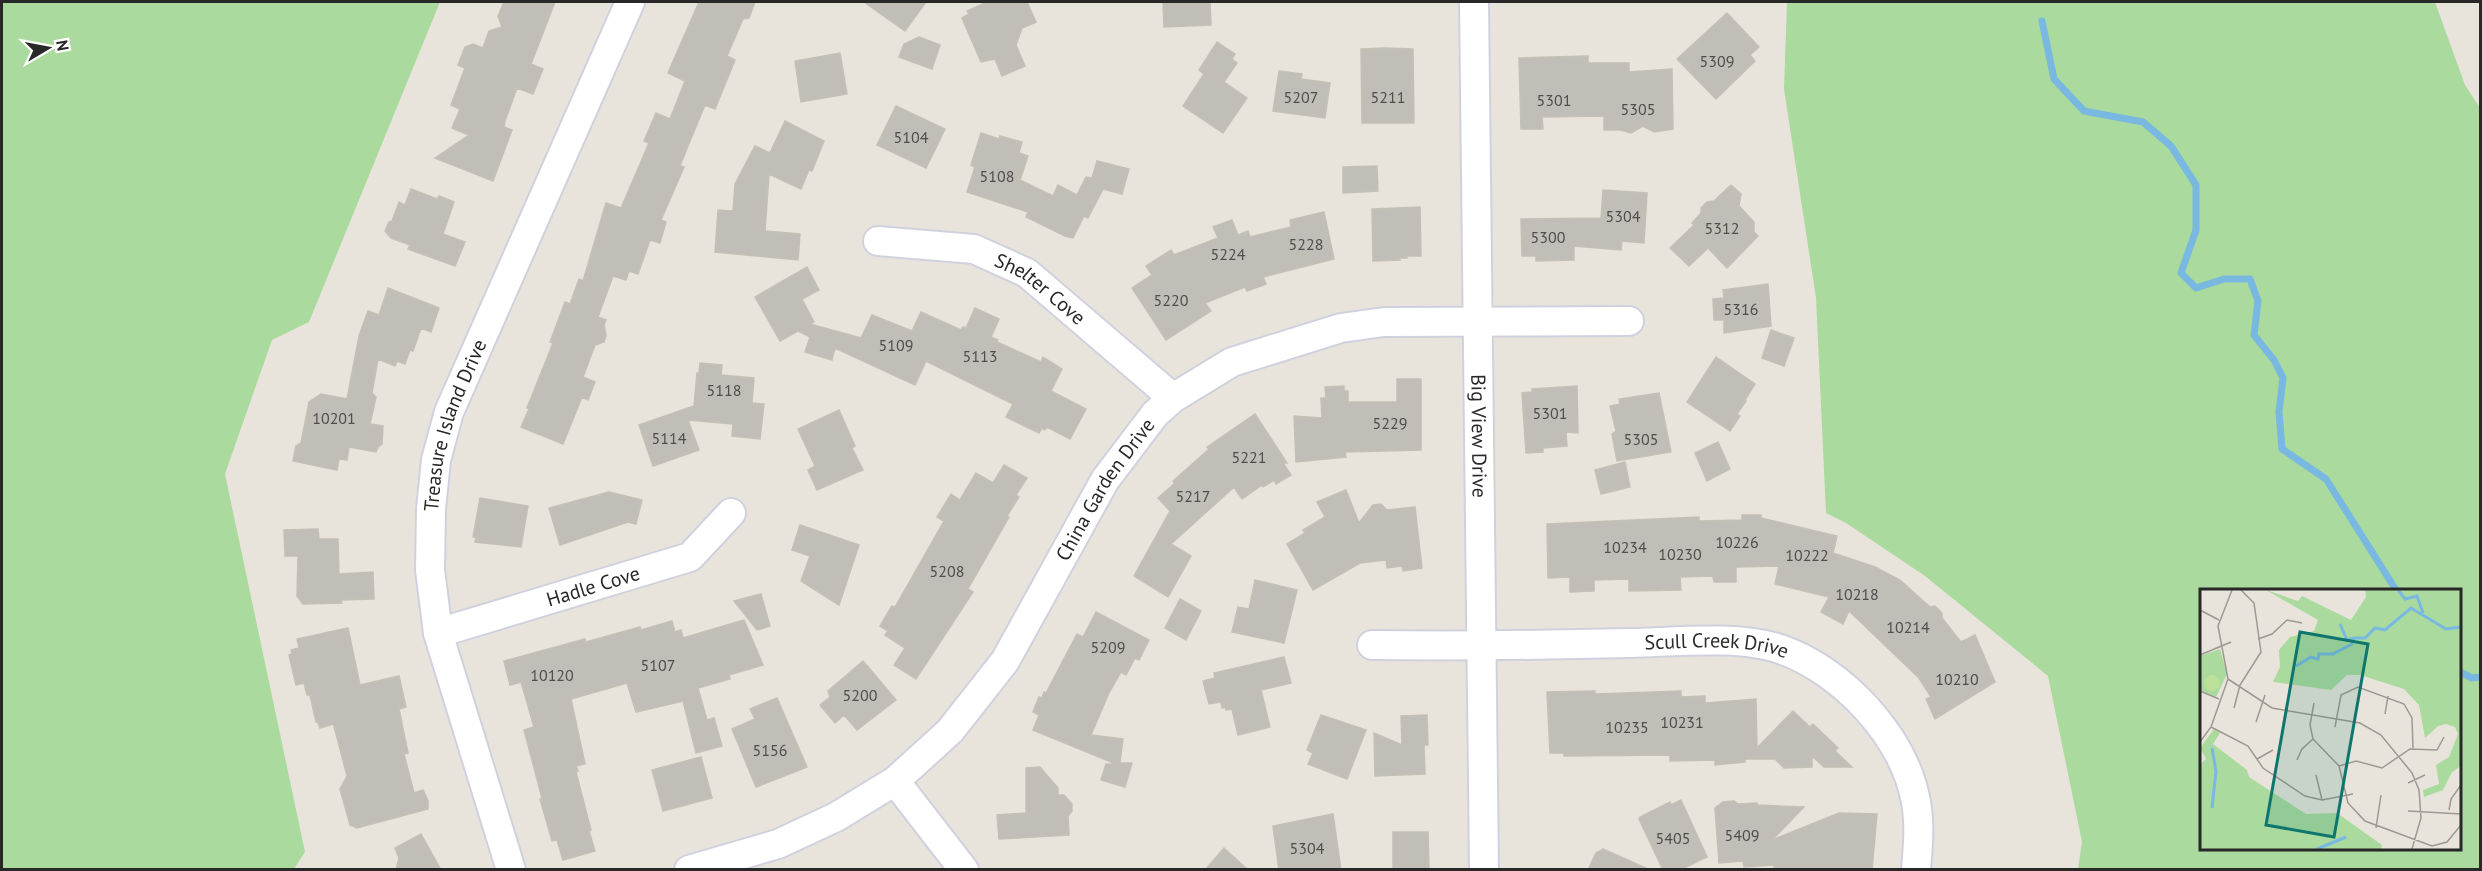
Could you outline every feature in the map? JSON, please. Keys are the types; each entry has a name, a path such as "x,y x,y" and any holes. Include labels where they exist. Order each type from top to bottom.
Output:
{"street":[{"name":"Treasure Island Drive","path":"511,870 438,633 430,570 431,509 436,460 448,412 630,2"},
{"name":"Big View Drive","path":"1474,2 1484,870"},
{"name":"Shelter Cove","path":"878,241 974,249 1027,273 1173,398"},
{"name":"China Garden Drive","path":"689,870 778,843 836,818 895,781 950,731 1005,661 1105,480 1155,414 1173,398 1233,362 1341,328 1384,322 1629,321"},
{"name":"Hadle Cove","path":"438,633 690,557 731,513"},
{"name":"Scull Creek Drive","path":"1372,645 1480,646 1733,641 1779,648 1820,666 1856,696 1885,730 1903,765 1916,800 1919,836 1916,870"},
{"path":"895,781 964,870"}],"green space":[{"path":"2,2 440,2 309,322 272,340 225,474 305,852 294,869 2,869"},
{"path":"1787,2 2435,2 2465,85 2480,108 2480,869 2078,869 2082,842 2048,676 1925,576 1846,523 1826,513 1816,298 1784,89"}],"building":[{"path":"504,2 555,2 531,64 543,69 533,94 517,88 504,127 512,130 493,181 435,158 469,135 452,128 460,109 451,105 465,68 458,65 465,47 473,44 483,48 489,31 502,27 498,16"},
{"path":"699,2 755,2 749,18 743,19 727,56 735,60 715,109 705,105 680,166 684,167 661,220 666,222 660,243 650,240 638,274 629,271 626,280 613,276 598,317 606,320 604,342 595,345 583,377 595,382 588,400 582,397 563,444 521,427 553,343 550,342 565,302 570,304 579,279 583,281 606,203 621,208 649,143 644,141 656,113 670,119 685,81 668,73"},
{"path":"864,2 926,2 905,31"},
{"path":"987,2 1027,2 1036,22 1022,28 1016,45 1025,66 1002,76 995,59 981,62 962,18 969,14 967,11"},
{"path":"1163,2 1210,2 1211,25 1164,27"},
{"path":"1727,13 1759,47 1750,55 1755,61 1716,99 1677,59"},
{"path":"919,37 940,45 932,69 899,57 904,44"},
{"path":"1217,42 1235,54 1232,59 1237,63 1224,82 1247,98 1223,133 1183,106 1204,74 1199,70"},
{"path":"1361,49 1413,49 1414,123 1362,123"},
{"path":"840,53 847,94 801,102 795,61"},
{"path":"1588,56 1588,63 1629,63 1629,72 1672,69 1673,129 1654,132 1643,126 1631,133 1604,130 1604,116 1542,117 1543,129 1521,129 1519,58"},
{"path":"1279,71 1302,74 1301,79 1330,83 1325,118 1273,111"},
{"path":"896,106 945,129 926,168 877,145"},
{"path":"785,121 824,141 812,171 809,170 801,189 769,174 765,231 800,234 798,260 715,252 718,210 733,211 735,184 755,146 770,153"},
{"path":"981,133 999,139 1000,136 1022,142 1019,153 1028,156 1020,180 1053,196 1058,185 1077,195 1086,177 1092,178 1097,161 1129,169 1122,194 1103,189 1088,218 1084,216 1073,238 1065,236 1026,217 1028,212 967,192 975,167 971,165"},
{"path":"1377,166 1378,191 1343,193 1343,167"},
{"path":"1731,185 1741,194 1739,206 1754,222 1754,232 1758,236 1727,268 1708,248 1689,266 1670,248 1694,225 1692,223 1701,213 1701,208 1707,202 1714,201"},
{"path":"411,189 437,199 439,196 454,202 443,234 465,242 455,266 408,249 410,245 391,238 385,231 389,222 392,221 399,202 405,205"},
{"path":"1603,190 1647,193 1644,243 1622,241 1621,250 1574,246 1574,260 1536,261 1536,256 1522,256 1521,219 1601,218"},
{"path":"1420,207 1421,256 1407,256 1407,258 1399,258 1400,260 1373,261 1372,209"},
{"path":"1324,212 1334,259 1263,277 1266,284 1247,291 1245,287 1205,303 1211,311 1166,340 1132,288 1152,275 1146,266 1171,250 1174,255 1218,238 1213,227 1232,220 1238,235 1248,231 1250,237 1291,227 1290,220"},
{"path":"807,267 819,290 802,299 814,322 810,324 861,338 872,315 912,331 921,312 961,330 963,327 966,328 975,308 999,319 991,337 1041,362 1043,357 1062,369 1051,391 1086,409 1070,439 1047,427 1045,430 1042,428 1039,433 1006,417 1013,404 926,361 915,385 835,348 832,360 805,352 810,337 798,331 780,341 755,297"},
{"path":"1768,284 1771,326 1724,333 1724,320 1714,320 1713,299 1724,298 1723,290"},
{"path":"388,288 439,308 431,332 421,328 413,351 410,350 405,364 397,361 395,366 378,359 372,393 376,397 370,424 383,426 382,444 376,452 349,447 347,460 339,459 337,470 293,461 296,446 301,443 309,402 321,394 347,399 359,336 368,311 379,315"},
{"path":"1771,330 1794,338 1784,366 1762,358"},
{"path":"1716,357 1755,384 1737,414 1740,416 1730,431 1687,402"},
{"path":"700,363 722,365 721,375 754,378 752,403 764,404 760,439 732,436 733,424 688,420 699,450 653,466 639,425 694,406"},
{"path":"1397,379 1421,379 1421,450 1345,452 1346,457 1296,462 1294,416 1322,418 1321,398 1326,398 1325,387 1344,386 1344,391 1348,391 1348,402 1397,402"},
{"path":"1577,386 1578,433 1566,432 1567,446 1543,448 1543,452 1526,453 1522,393 1532,392 1532,389"},
{"path":"1659,393 1671,452 1617,461 1612,434 1616,431 1610,406 1620,404 1619,399"},
{"path":"839,410 855,446 852,448 863,470 817,490 808,470 815,466 798,429"},
{"path":"1255,414 1287,463 1283,463 1291,475 1276,484 1274,480 1263,487 1262,485 1242,499 1234,487 1171,544 1191,556 1168,597 1134,576 1170,511 1158,498 1175,483 1173,481 1209,449 1207,447"},
{"path":"1718,442 1730,469 1707,481 1695,453"},
{"path":"1625,462 1630,487 1601,494 1595,470"},
{"path":"1004,465 1027,478 1016,495 1019,497 1007,516 1009,517 968,589 973,592 916,679 894,665 905,648 885,635 888,631 880,626 892,606 895,607 944,521 937,517 951,494 960,500 976,473 993,483"},
{"path":"1346,490 1359,523 1373,505 1381,504 1387,510 1415,507 1422,568 1403,571 1402,566 1387,568 1386,560 1360,563 1313,590 1287,544 1305,533 1303,530 1325,517 1317,502"},
{"path":"609,492 642,500 636,524 628,522 560,545 549,508"},
{"path":"480,498 528,506 521,547 475,542 476,537 473,537"},
{"path":"1742,515 1761,515 1761,518 1837,536 1833,553 1875,567 1900,580 1930,607 1935,606 1942,613 1942,618 1961,642 1975,635 1995,682 1935,719 1926,699 1931,697 1919,678 1849,611 1843,624 1821,612 1829,597 1775,584 1779,566 1736,567 1736,582 1714,582 1713,576 1680,577 1681,590 1629,591 1629,579 1594,580 1594,591 1570,592 1570,577 1548,578 1547,524 1699,517 1699,521 1742,520"},
{"path":"800,525 859,545 839,605 801,581 810,556 792,550"},
{"path":"318,529 319,539 338,539 339,574 373,572 374,599 303,604 297,596 298,556 285,556 284,530"},
{"path":"1255,580 1297,590 1284,643 1232,632 1238,607 1249,609"},
{"path":"761,594 770,626 757,630 734,601"},
{"path":"1180,599 1201,611 1186,640 1165,628"},
{"path":"1096,612 1149,640 1139,660 1135,658 1126,675 1121,672 1109,693 1091,735 1123,739 1120,763 1132,763 1125,787 1101,780 1106,764 1116,764 1033,730 1039,715 1033,712 1039,697 1042,698 1044,692 1046,693 1077,634 1083,637"},
{"path":"744,620 763,665 729,675 730,679 698,688 707,720 714,718 722,746 696,753 683,701 636,712 627,683 571,699 585,764 576,766 578,771 576,772 595,851 563,860 557,840 552,841 540,799 542,798 524,730 534,727 521,682 510,685 504,661 585,639 586,642 672,621 675,632 681,630 683,638"},
{"path":"348,628 360,685 399,676 406,707 399,709 408,753 404,754 414,793 423,790 428,801 428,809 357,828 350,825 340,789 347,776 334,726 333,724 320,728 316,722 310,695 307,695 304,683 296,685 289,655 292,654 291,650 299,648 297,639"},
{"path":"1284,657 1291,683 1261,690 1270,727 1238,735 1232,709 1222,708 1221,702 1209,704 1203,681 1215,678 1214,673"},
{"path":"863,661 896,700 857,730 844,715 835,723 820,705 830,697 828,691"},
{"path":"1595,691 1595,694 1681,691 1681,697 1705,696 1705,703 1756,699 1757,748 1793,711 1810,727 1813,724 1838,748 1835,751 1852,767 1824,767 1812,756 1812,767 1784,768 1775,759 1745,759 1745,762 1715,765 1715,760 1670,761 1670,755 1564,756 1564,753 1550,753 1547,692"},
{"path":"777,698 807,767 756,787 732,729 755,719 750,709"},
{"path":"1321,715 1366,730 1347,779 1308,764 1313,753 1307,750"},
{"path":"1427,715 1428,745 1424,745 1425,774 1375,776 1374,733 1402,745 1401,716"},
{"path":"701,757 712,798 663,811 652,770"},
{"path":"1040,767 1058,788 1058,795 1064,795 1072,804 1072,811 1068,816 1069,835 999,839 997,815 1026,813 1026,768"},
{"path":"1681,800 1707,857 1680,870 1663,870 1639,819 1670,802 1671,805"},
{"path":"1734,801 1738,804 1757,803 1757,805 1804,807 1772,840 1839,813 1877,814 1872,870 1774,870 1774,865 1744,867 1743,861 1719,863 1715,808 1723,802"},
{"path":"1333,814 1341,870 1279,870 1273,826"},
{"path":"1393,832 1428,832 1429,870 1393,870"},
{"path":"421,834 441,870 396,870 399,858 395,848"},
{"path":"1224,848 1248,870 1205,870"},
{"path":"1603,849 1650,870 1588,870 1596,853"}],"waterway":[{"path":"2042,21 2054,79 2084,111 2143,122 2171,146 2196,185 2196,230 2181,273 2196,288 2224,279 2250,279 2258,301 2254,335 2274,360 2283,378 2279,412 2282,449 2326,479 2395,589"},
{"path":"2461,672 2472,678 2480,677"}]}
